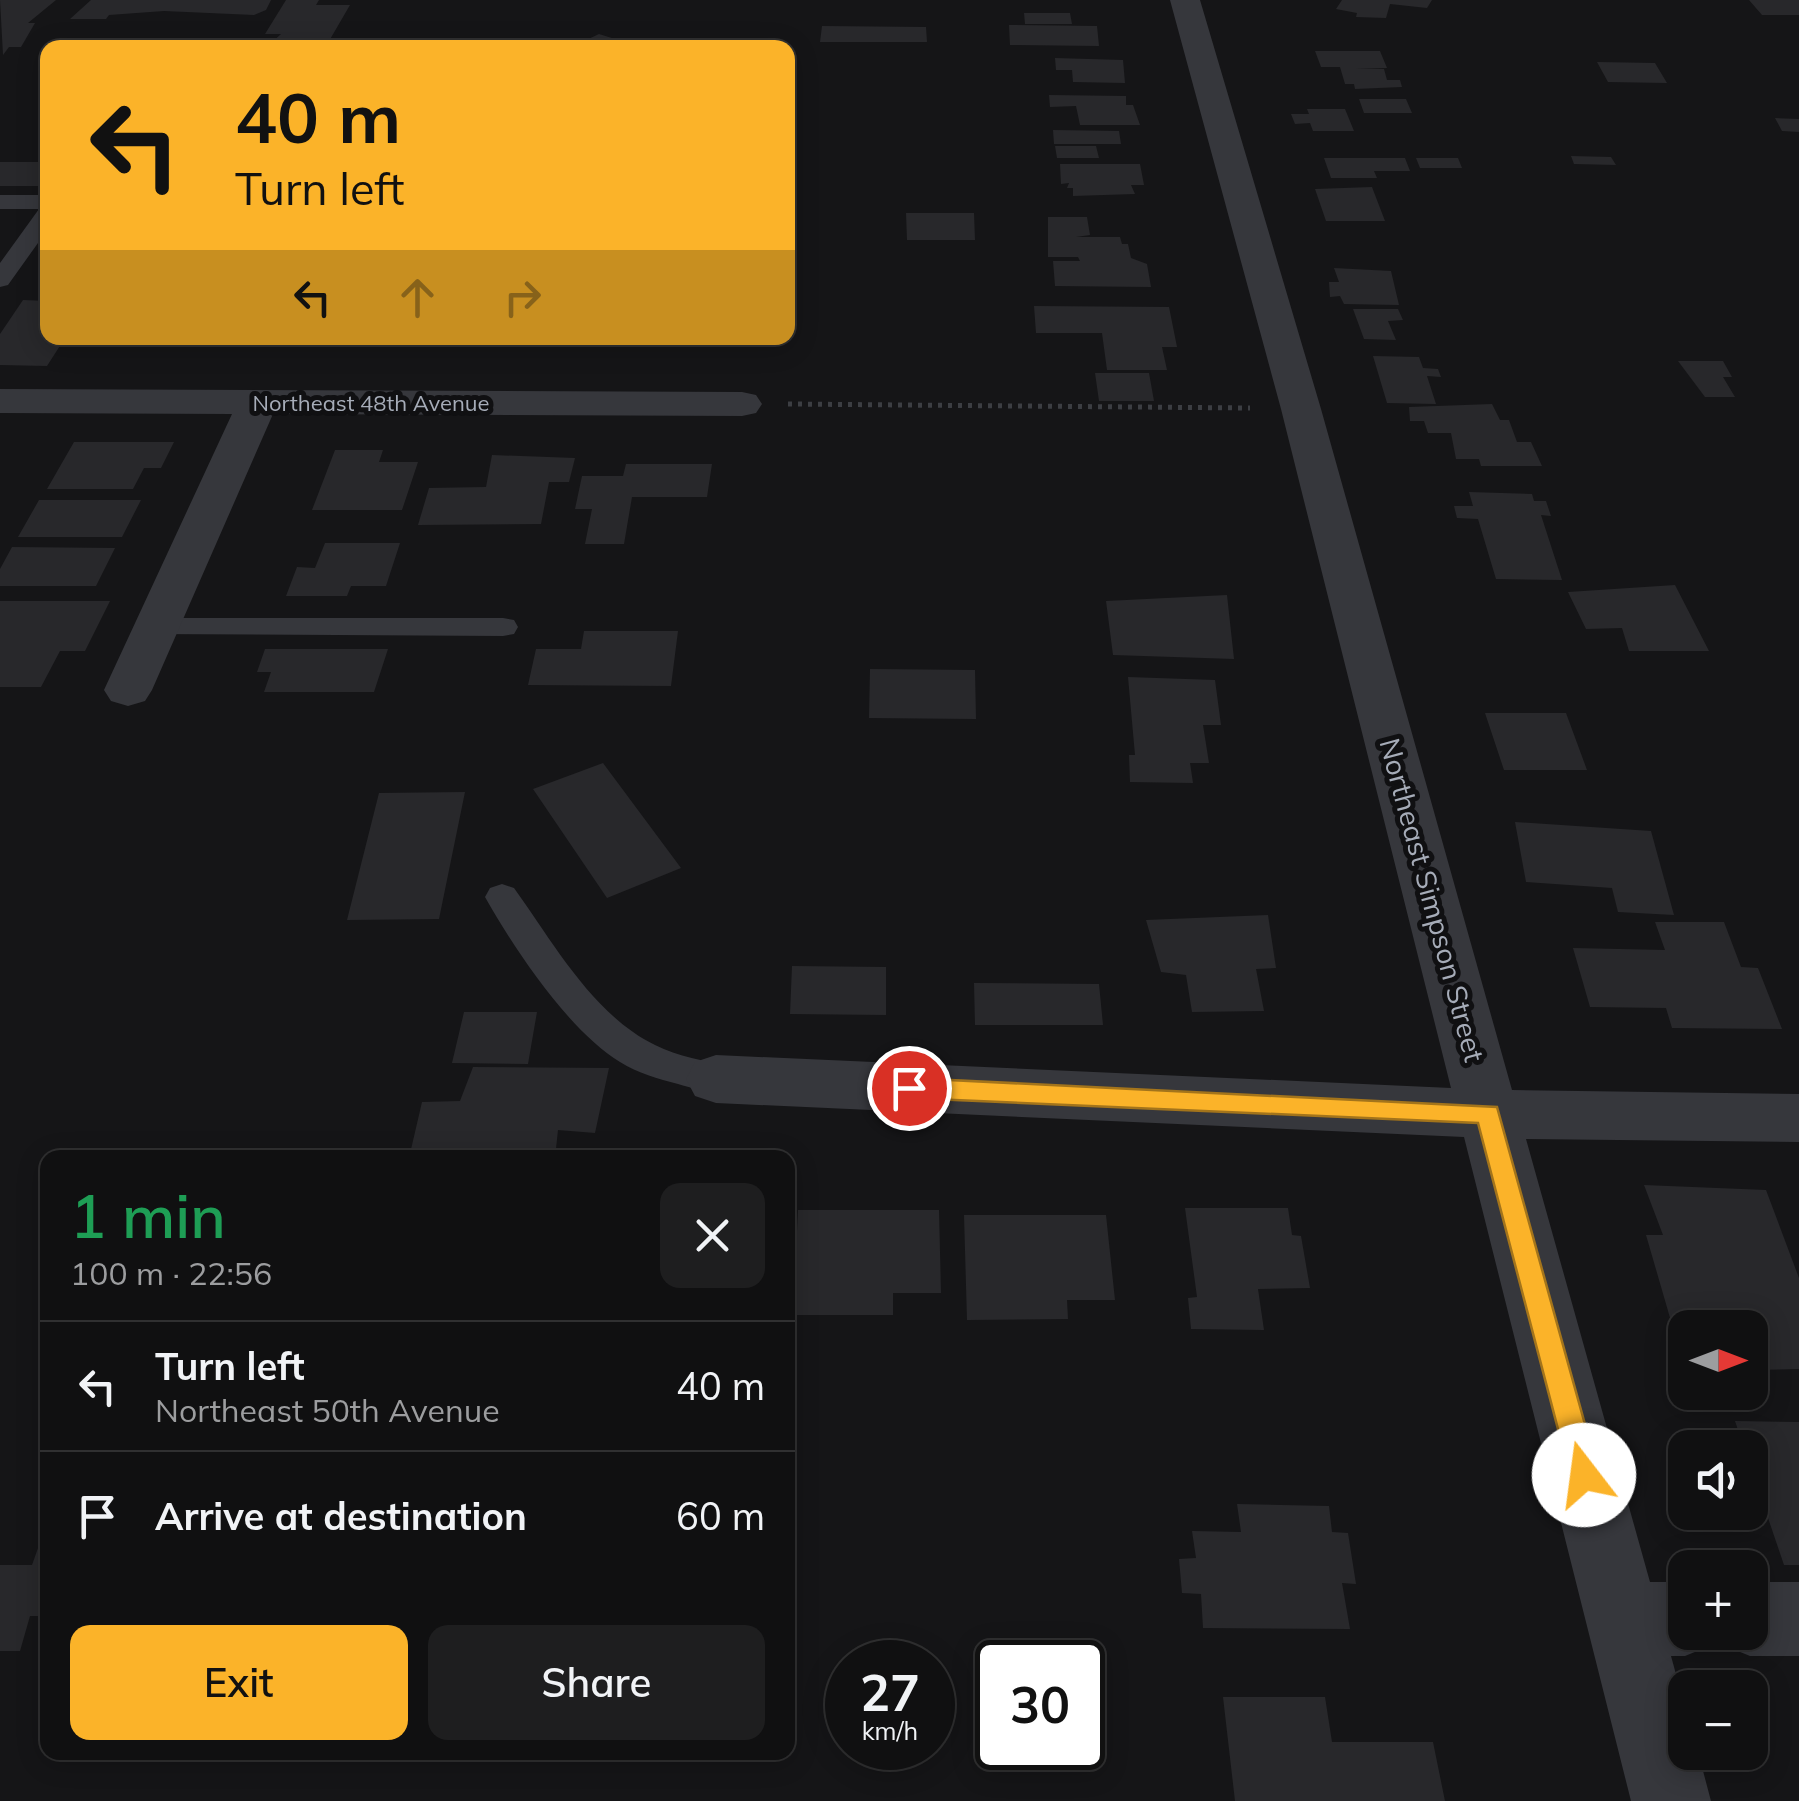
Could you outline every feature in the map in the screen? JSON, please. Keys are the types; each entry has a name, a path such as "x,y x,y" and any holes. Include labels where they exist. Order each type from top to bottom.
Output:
{"street":[{"name":"Northeast Simpson Street","path":"1185,0 1301,408 1488,1114 1654,1619 1672,1801"},
{"name":"Northeast 48th Avenue","path":"0,401 742,404"},
{"path":"128,690 258,403"},
{"path":"716,1079 1488,1114 1799,1118"},
{"path":"1768,1619 1799,1619"}],"lane":[{"path":"0,202 40,202"},
{"path":"0,280 40,223"},
{"path":"157,627 504,627"},
{"path":"502,897 572,992 622,1044 667,1066 716,1079"}],"path":[{"path":"742,404 1301,408"}],"building":[{"path":"0,0 56,0 28,23 35,23 21,47 9,47 3,55"},
{"path":"91,0 271,0 266,10 254,15 164,11 109,15 106,19 70,19"},
{"path":"286,0 350,5 330,40 275,40 281,34 265,34"},
{"path":"1342,0 1432,0 1427,8 1390,4 1386,18 1356,17 1357,13 1336,9"},
{"path":"1749,0 1799,0 1799,15 1762,15"},
{"path":"1024,13 1070,13 1072,24 1025,24"},
{"path":"1009,25 1097,26 1099,46 1010,45"},
{"path":"822,26 926,27 927,42 820,42"},
{"path":"599,34 615,39 613,40 586,40"},
{"path":"1315,51 1380,51 1387,68 1356,69 1384,69 1387,80 1400,80 1402,87 1355,89 1354,84 1345,84 1340,67 1321,67"},
{"path":"1055,58 1123,60 1125,83 1073,82 1072,70 1056,70"},
{"path":"1597,62 1655,63 1667,83 1608,82"},
{"path":"1049,95 1126,96 1126,105 1133,105 1140,125 1080,125 1076,106 1050,107"},
{"path":"1359,99 1406,99 1412,113 1364,113"},
{"path":"1307,109 1345,109 1354,131 1313,131 1310,123 1295,124 1291,114 1309,114"},
{"path":"1775,118 1799,119 1799,132 1782,131"},
{"path":"1053,130 1119,131 1121,144 1054,144"},
{"path":"1055,146 1096,146 1099,158 1057,158"},
{"path":"1571,156 1611,157 1616,165 1574,164"},
{"path":"1324,158 1405,158 1410,171 1374,171 1377,178 1331,178"},
{"path":"1416,158 1458,158 1462,168 1420,168"},
{"path":"0,162 40,162 40,186 0,186"},
{"path":"1060,164 1140,164 1144,185 1131,185 1135,194 1073,196 1073,188 1067,188 1069,183 1061,184"},
{"path":"1372,187 1385,221 1326,221 1315,189"},
{"path":"906,213 974,213 975,240 907,240"},
{"path":"1048,217 1087,217 1090,235 1076,237 1120,237 1122,244 1128,244 1131,258 1147,264 1151,287 1055,286 1053,261 1080,261 1078,257 1048,257"},
{"path":"1334,268 1391,271 1399,305 1344,304 1340,296 1330,297 1329,282 1339,282"},
{"path":"23,300 40,301 40,345 60,345 47,366 0,365 0,334"},
{"path":"1034,306 1169,307 1177,347 1162,347 1167,370 1107,370 1102,333 1036,333"},
{"path":"1353,309 1398,309 1403,320 1388,321 1396,340 1364,339"},
{"path":"1373,356 1419,357 1423,368 1438,369 1441,377 1427,376 1436,404 1387,403"},
{"path":"1678,361 1723,361 1732,377 1723,377 1735,397 1705,397"},
{"path":"1095,373 1149,373 1154,401 1099,401"},
{"path":"1492,404 1500,420 1509,420 1517,442 1531,442 1542,466 1481,466 1479,459 1456,459 1451,433 1428,433 1424,421 1410,421 1409,407"},
{"path":"74,442 174,442 161,468 144,468 133,489 47,489"},
{"path":"335,450 383,450 379,462 418,462 402,510 312,510"},
{"path":"492,455 575,458 569,482 549,482 541,524 418,525 429,488 486,487"},
{"path":"626,464 712,464 707,497 632,497 624,544 585,544 592,509 575,509 582,476 623,476"},
{"path":"1469,492 1532,494 1534,501 1546,501 1551,516 1541,515 1562,580 1496,579 1478,519 1457,518 1454,506 1473,506"},
{"path":"39,500 141,500 122,537 18,537"},
{"path":"325,543 400,543 386,586 351,586 347,596 286,596 297,567 315,568"},
{"path":"12,547 115,548 96,586 0,586 0,569"},
{"path":"1675,585 1709,651 1629,651 1622,628 1586,629 1568,592"},
{"path":"1227,595 1234,659 1113,655 1106,601"},
{"path":"0,601 110,601 85,651 60,651 41,687 0,687"},
{"path":"584,631 678,631 671,686 528,685 536,649 581,649"},
{"path":"265,649 388,649 374,692 264,692 271,672 257,672"},
{"path":"870,669 975,670 976,719 869,718"},
{"path":"1128,677 1215,680 1221,725 1203,725 1209,763 1190,763 1193,783 1130,782 1129,755 1135,755"},
{"path":"1485,713 1566,713 1587,770 1504,770"},
{"path":"603,763 681,868 607,898 533,789"},
{"path":"465,792 439,919 347,920 379,793"},
{"path":"1515,822 1651,831 1674,915 1618,912 1612,888 1526,882"},
{"path":"1268,915 1276,968 1256,969 1264,1011 1192,1012 1186,975 1161,972 1146,920"},
{"path":"1655,922 1724,922 1741,967 1758,968 1782,1029 1672,1028 1666,1008 1590,1007 1573,948 1665,950"},
{"path":"792,966 886,967 886,1015 790,1014"},
{"path":"974,983 1099,984 1103,1025 975,1025"},
{"path":"464,1012 537,1012 528,1064 452,1063"},
{"path":"473,1067 609,1068 595,1133 558,1130 556,1150 411,1150 422,1102 460,1101"},
{"path":"1644,1185 1766,1190 1799,1278 1799,1369 1768,1370 1768,1310 1668,1311 1646,1235 1663,1235"},
{"path":"1185,1208 1288,1208 1292,1235 1301,1236 1310,1288 1258,1289 1264,1330 1191,1329 1188,1298 1197,1297"},
{"path":"798,1210 939,1210 941,1293 893,1293 893,1315 795,1315"},
{"path":"964,1215 1106,1215 1115,1300 1067,1300 1068,1319 967,1320"},
{"path":"1735,1421 1799,1422 1799,1565 1784,1565 1768,1518 1768,1430 1738,1430"},
{"path":"1237,1504 1329,1506 1332,1532 1348,1533 1356,1584 1342,1583 1350,1629 1203,1628 1201,1594 1182,1593 1179,1559 1196,1558 1192,1531 1241,1532"},
{"path":"40,1542 40,1616 30,1616 20,1651 0,1651 0,1565 32,1565"},
{"path":"1223,1697 1325,1697 1332,1742 1433,1742 1445,1801 1235,1801"}],"route":[{"path":"909,1088 1488,1114 1584,1475"}]}
